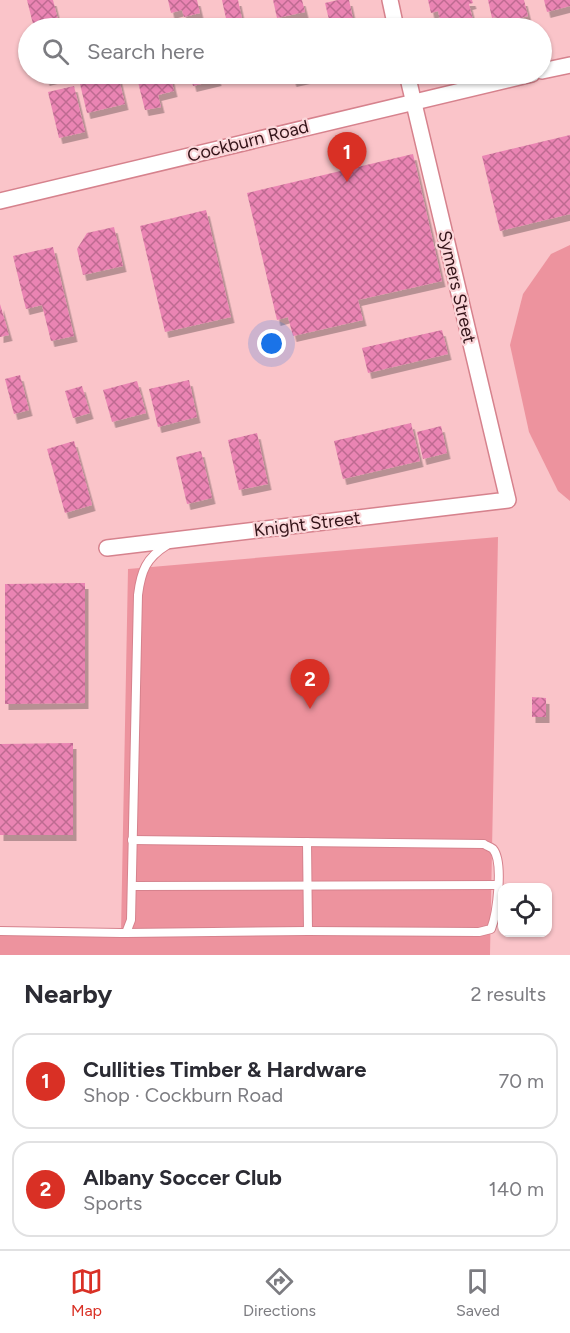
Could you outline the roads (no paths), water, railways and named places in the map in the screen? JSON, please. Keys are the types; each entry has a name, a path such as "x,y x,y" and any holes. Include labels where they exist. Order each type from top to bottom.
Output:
{"street":[{"path":"390,0 394,18"},
{"path":"552,69 570,65"},
{"name":"Symers Street","path":"409,84 508,500"},
{"name":"Cockburn Road","path":"0,201 488,84"},
{"name":"Knight Street","path":"107,548 508,500"}],"lane":[{"path":"126,933 131,920 140,576 150,558 177,540"},
{"path":"0,931 479,932 491,929 496,916 497,859 492,849 484,844 132,840"},
{"path":"307,842 308,931"},
{"path":"132,886 498,885"}],"place":[{"name":"Cullities Timber & Hardware","path":"347,182"},
{"name":"Albany Soccer Club","path":"310,709"}]}
